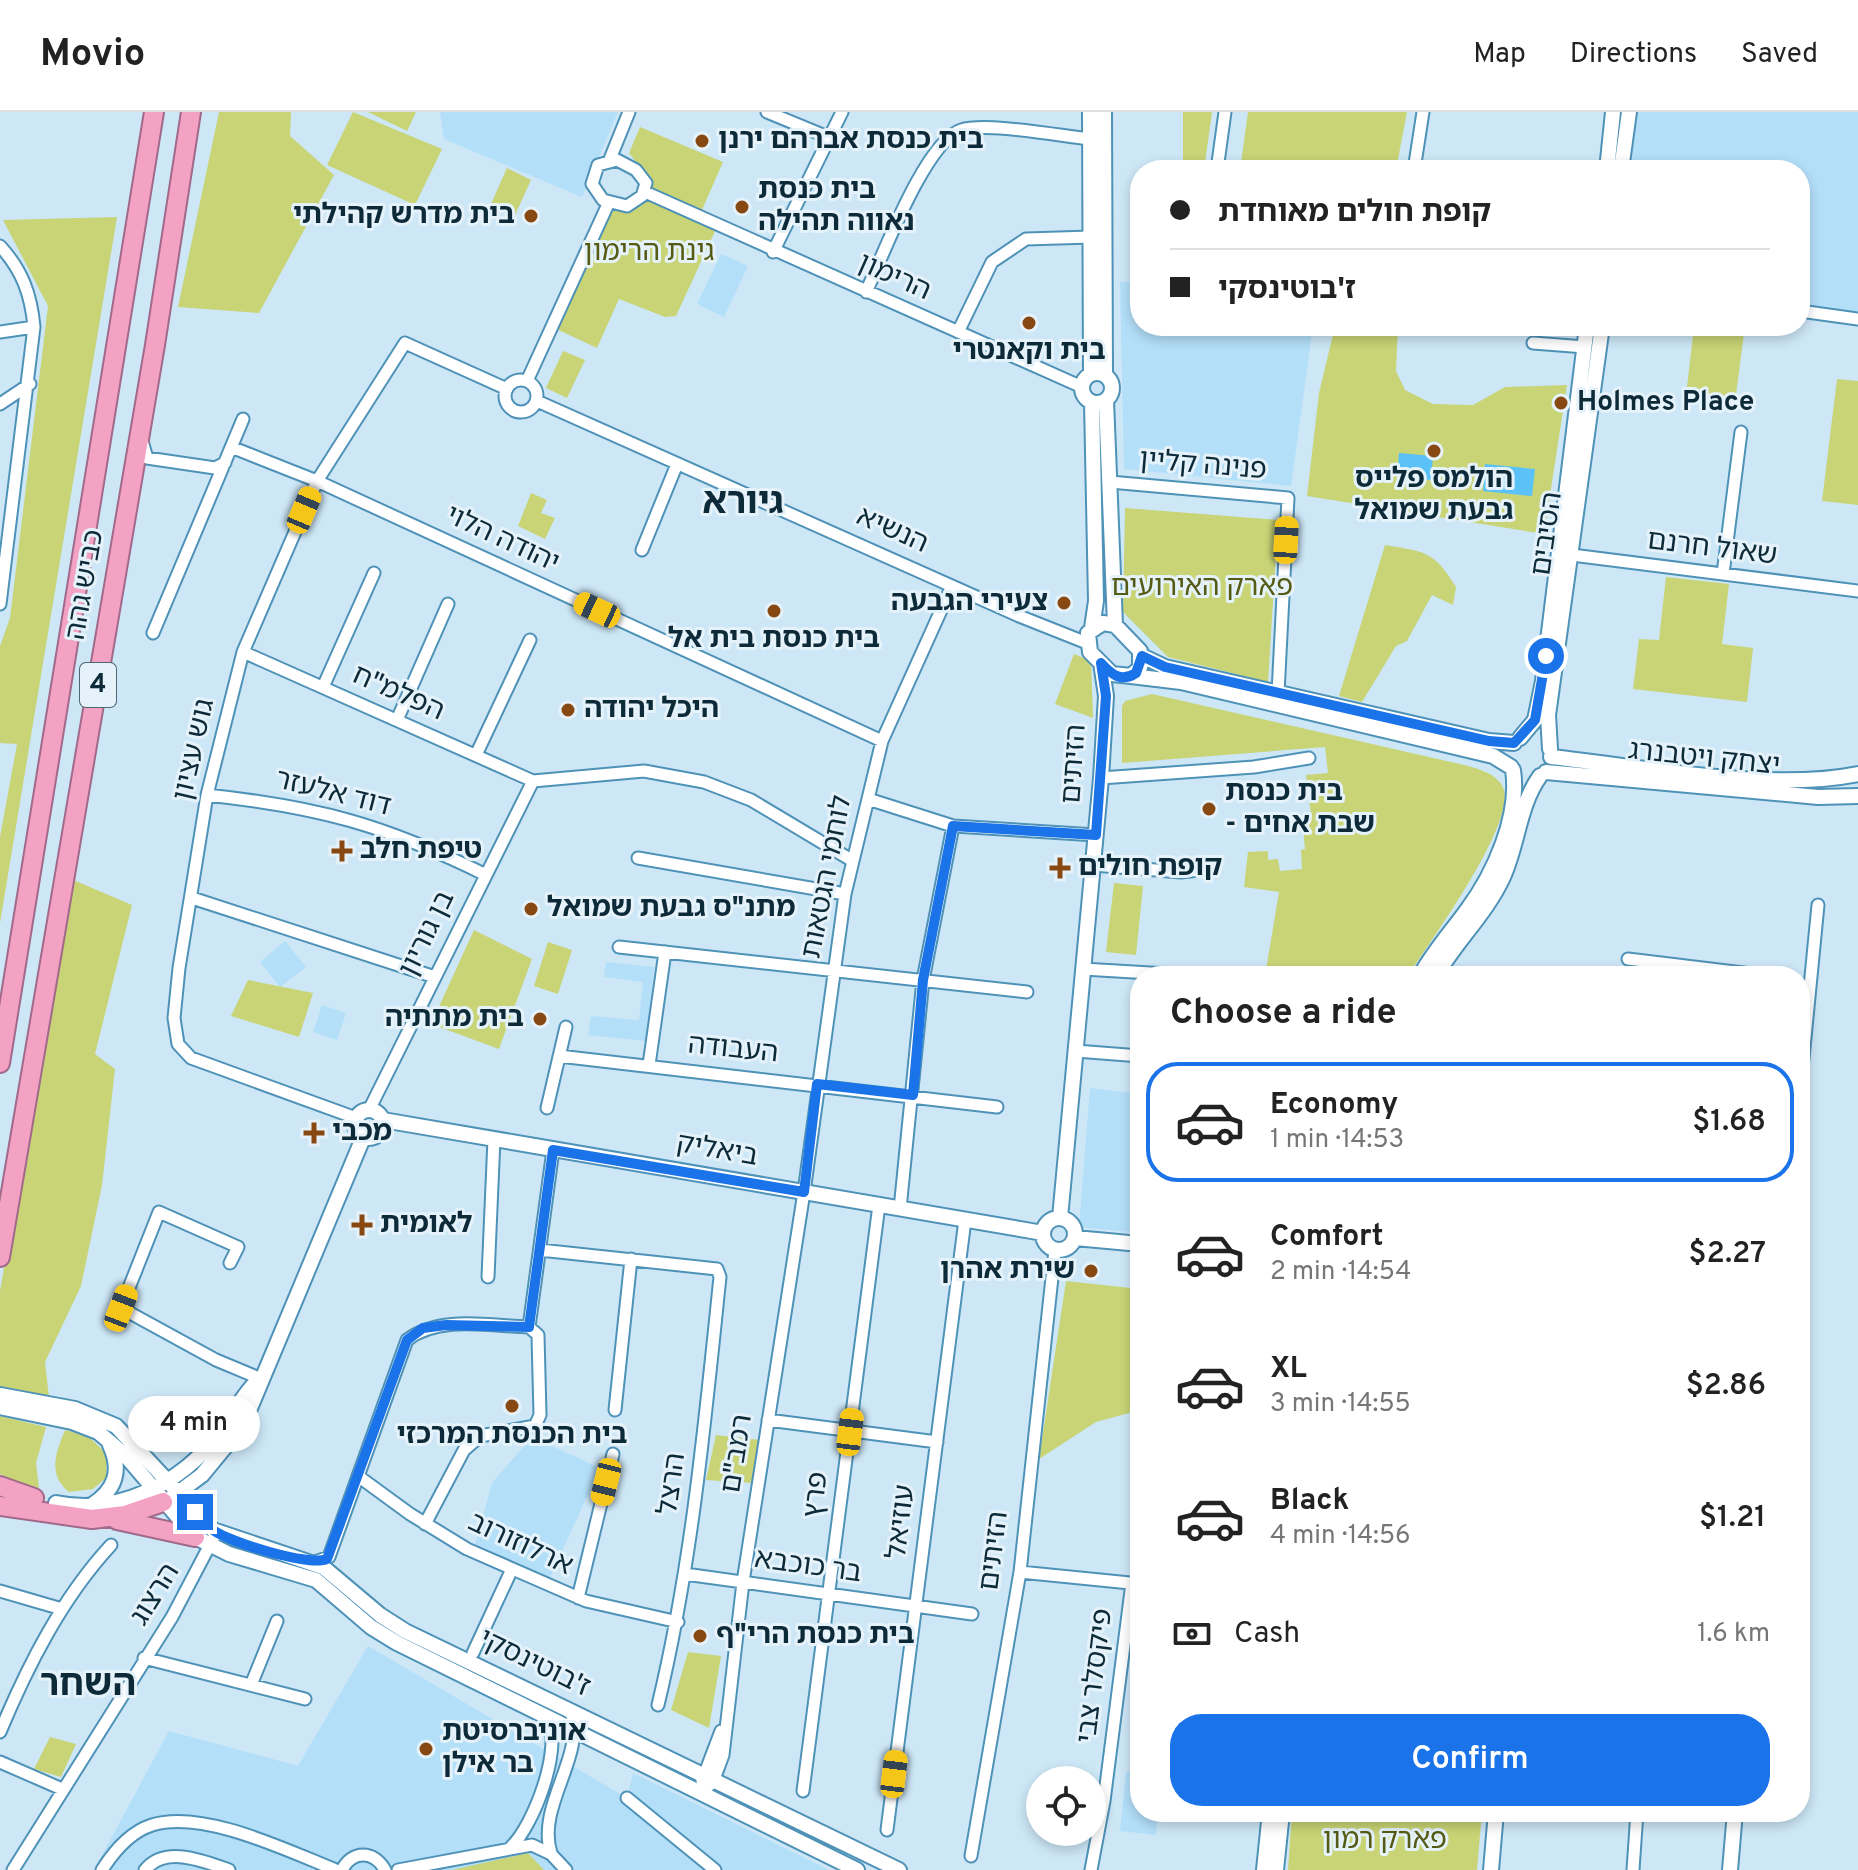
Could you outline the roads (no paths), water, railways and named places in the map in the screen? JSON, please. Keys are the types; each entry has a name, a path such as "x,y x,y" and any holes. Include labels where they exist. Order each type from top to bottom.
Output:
{"highway":[{"name":"כביש גהה","path":"0,1063 154,112"},
{"name":"כביש גהה","path":"0,1257 141,432 191,112"},
{"path":"0,1486 12,1493 56,1503"},
{"path":"0,1506 125,1515 172,1492"},
{"path":"92,1513 204,1534"}],"street":[{"path":"610,159 629,112"},
{"path":"767,112 830,138"},
{"path":"773,252 842,112"},
{"path":"1090,112 1092,379"},
{"path":"1099,401 1084,396 1092,379 1104,112"},
{"path":"1218,160 1225,112"},
{"path":"1416,160 1423,112"},
{"path":"1608,160 1613,112"},
{"path":"1622,160 1629,112"},
{"path":"866,292 930,156 949,136 961,130 984,128 1090,139"},
{"path":"610,159 623,162 641,174 646,183 645,192 632,205 620,206 594,190 592,177 598,165 610,159"},
{"name":"הרימון","path":"645,192 773,252 958,332 1092,379"},
{"path":"527,381 609,202"},
{"path":"958,332 992,262 1026,239 1091,237"},
{"path":"0,246 24,279 32,302 34,327 30,384 0,604"},
{"path":"1810,312 1858,319"},
{"path":"0,332 34,327"},
{"name":"הסיבים","path":"1550,753 1548,715 1586,336"},
{"name":"הסיבים","path":"1517,740 1538,712 1600,336"},
{"name":"גוש עציון","path":"362,1114 191,1058 178,1044 174,1018 179,968 207,795 243,652 317,481 405,343 507,389"},
{"path":"1533,343 1585,347"},
{"path":"1092,379 1112,387 1099,401 1096,601 1087,643 1090,652 1101,663 1124,677 1181,682 1493,756 1522,778 1543,774"},
{"path":"527,381 536,391 537,401 529,410 517,411 507,403 507,389 513,382 527,381"},
{"path":"0,404 30,384"},
{"name":"הנשיא","path":"537,401 1087,643"},
{"path":"1099,401 1110,482 1115,625"},
{"path":"153,633 243,419"},
{"path":"141,432 147,458 188,466 215,468 244,452"},
{"path":"1723,574 1741,432"},
{"name":"יהודה הלוי","path":"231,447 317,481 882,741"},
{"path":"642,550 677,464"},
{"name":"פנינה קליין","path":"1110,482 1288,498 1278,693"},
{"name":"שאול חרנם","path":"1566,554 1858,591"},
{"path":"323,687 374,573"},
{"name":"לוחמי הגטאות","path":"804,1192 845,894 882,741 952,586"},
{"path":"397,720 448,604"},
{"path":"1092,628 1103,623 1115,625 1137,646 1142,656 1140,668 1124,677"},
{"path":"476,755 530,640"},
{"name":"הפלמ\"ח","path":"243,652 533,781"},
{"path":"1142,656 1165,667 1489,741 1534,736 1550,753 1769,781 1813,781 1858,774"},
{"name":"הזיתים","path":"1060,1218 1101,778 1106,696 1101,663"},
{"name":"הזיתים","path":"1106,696 1124,677"},
{"path":"1427,966 1468,909 1490,871 1503,839 1513,801 1508,754 1517,740"},
{"path":"1443,966 1492,900 1516,845 1530,792 1543,774 1550,753"},
{"path":"1101,778 1251,768 1309,758"},
{"path":"533,781 644,771 704,782 751,800 853,861"},
{"name":"יצחק ויטבנרג","path":"1543,774 1818,797 1858,796"},
{"name":"בן גוריון","path":"362,1114 533,781"},
{"name":"דוד אלעזר","path":"207,795 288,804 351,818 424,844 486,875"},
{"path":"868,799 953,826 1096,835"},
{"path":"900,1209 923,980 953,826"},
{"path":"638,858 845,894"},
{"path":"1093,865 1181,872 1209,869"},
{"path":"192,898 435,977"},
{"path":"1808,966 1818,905"},
{"path":"619,947 1027,992"},
{"path":"649,1065 665,952"},
{"path":"1628,959 1676,966"},
{"path":"1083,969 1130,972"},
{"path":"547,1108 566,1027"},
{"path":"1076,1051 1130,1055"},
{"name":"העבודה","path":"559,1056 997,1107"},
{"path":"377,1112 383,1120 380,1133 373,1138 363,1138 356,1131 362,1114 377,1112"},
{"name":"ביאליק","path":"383,1120 1043,1233"},
{"path":"0,1395 116,1426 168,1480 172,1492 215,1462 243,1425 256,1395 259,1378 363,1138"},
{"path":"488,1277 495,1185 494,1139"},
{"path":"529,1327 553,1150"},
{"name":"רמב\"ם","path":"707,1779 723,1755 724,1723 743,1582 804,1192"},
{"name":"פרץ","path":"803,1791 879,1205"},
{"path":"230,1263 238,1247 159,1212 121,1308 216,1360 259,1378"},
{"path":"1060,1218 1074,1227 1075,1238 1070,1246 1055,1250 1046,1244 1043,1233 1050,1220 1060,1218"},
{"name":"עוזיאל","path":"887,1830 965,1220"},
{"path":"1075,1238 1130,1243"},
{"path":"540,1250 631,1259 615,1410"},
{"name":"הזיתים","path":"971,1856 1020,1572 1055,1250"},
{"name":"הרצל","path":"631,1259 717,1269 720,1277 704,1441 685,1574 678,1622 658,1705"},
{"path":"311,1563 329,1557 407,1340 423,1328 446,1325 529,1327 538,1335 540,1415 535,1426 480,1436 464,1450 425,1524"},
{"path":"168,1480 199,1457 259,1378"},
{"path":"0,1407 74,1416 106,1438 116,1457 116,1478 107,1495 92,1513 56,1503"},
{"path":"768,1420 937,1442"},
{"name":"ז'בוטינסקי","path":"106,1438 195,1512 211,1548 316,1580 371,1627 397,1643 857,1870"},
{"path":"578,1598 613,1454"},
{"path":"147,1457 176,1464 199,1457"},
{"name":"ארלוזורוב","path":"358,1476 425,1524 512,1569 578,1598 678,1622"},
{"name":"ז'בוטינסקי","path":"172,1492 204,1534 311,1563 332,1572 380,1615 405,1631 899,1870"},
{"path":"0,1732 62,1609 89,1569 111,1545"},
{"name":"הרצוג","path":"13,1870 172,1617 211,1548"},
{"path":"473,1653 512,1569"},
{"path":"1020,1572 1130,1582"},
{"name":"בר כוכבא","path":"685,1574 972,1614"},
{"path":"0,1591 62,1609"},
{"path":"251,1685 277,1621"},
{"name":"פיקסלר צבי","path":"1091,1870 1130,1624"},
{"path":"144,1658 305,1699"},
{"path":"551,1854 546,1831 575,1730 571,1712"},
{"path":"510,1847 532,1819 553,1744 553,1730 547,1716"},
{"path":"567,1758 580,1743 595,1740"},
{"path":"0,1762 62,1789"},
{"path":"701,1793 707,1779"},
{"path":"627,1798 715,1870"},
{"path":"102,1870 129,1837 168,1822 202,1825 264,1841 339,1870 352,1857 363,1854 375,1858 385,1870"},
{"path":"1264,1870 1269,1822"},
{"path":"1276,1870 1281,1822"},
{"path":"1491,1870 1495,1822"},
{"path":"1633,1870 1636,1822"},
{"path":"1730,1870 1734,1822"},
{"path":"398,1870 532,1845 551,1854 566,1870"},
{"path":"145,1870 165,1857 183,1857 229,1870"}],"water":[{"path":"1399,453 1433,456 1431,480 1397,477"},
{"path":"1485,464 1535,469 1532,496 1483,491"}],"place":[{"name":"בית כנסת אברהם ירנן","path":"702,141"},
{"name":"בית כנסת נאווה תהילה","path":"742,207"},
{"name":"בית מדרש קהילתי","path":"531,216"},
{"name":"בית וקאנטרי","path":"1029,323"},
{"name":"Holmes Place","path":"1561,403"},
{"name":"הולמס פלייס גבעת שמואל","path":"1434,451"},
{"name":"צעירי הגבעה","path":"1064,603"},
{"name":"בית כנסת בית אל","path":"774,611"},
{"name":"היכל יהודה","path":"568,710"},
{"name":"בית כנסת - שבת אחים","path":"1209,809"},
{"name":"טיפת חלב","path":"342,851"},
{"name":"קופת חולים","path":"1060,868"},
{"name":"מתנ\"ס גבעת שמואל","path":"531,909"},
{"name":"בית מתתיה","path":"540,1019"},
{"name":"מכבי","path":"314,1133"},
{"name":"לאומית","path":"362,1225"},
{"name":"שירת אהרן","path":"1091,1271"},
{"name":"בית הכנסת המרכזי","path":"512,1406"},
{"name":"בית כנסת הרי\"ף","path":"700,1636"},
{"name":"אוניברסיטת בר אילן","path":"426,1749"}],"district":[{"name":"גיורא","path":"743,504"},
{"name":"השחר","path":"88,1686"}],"park label":[{"name":"גינת הרימון","path":"649,253"},
{"name":"פארק האירועים","path":"1202,588"},
{"name":"פארק רמון","path":"1385,1841"}]}
